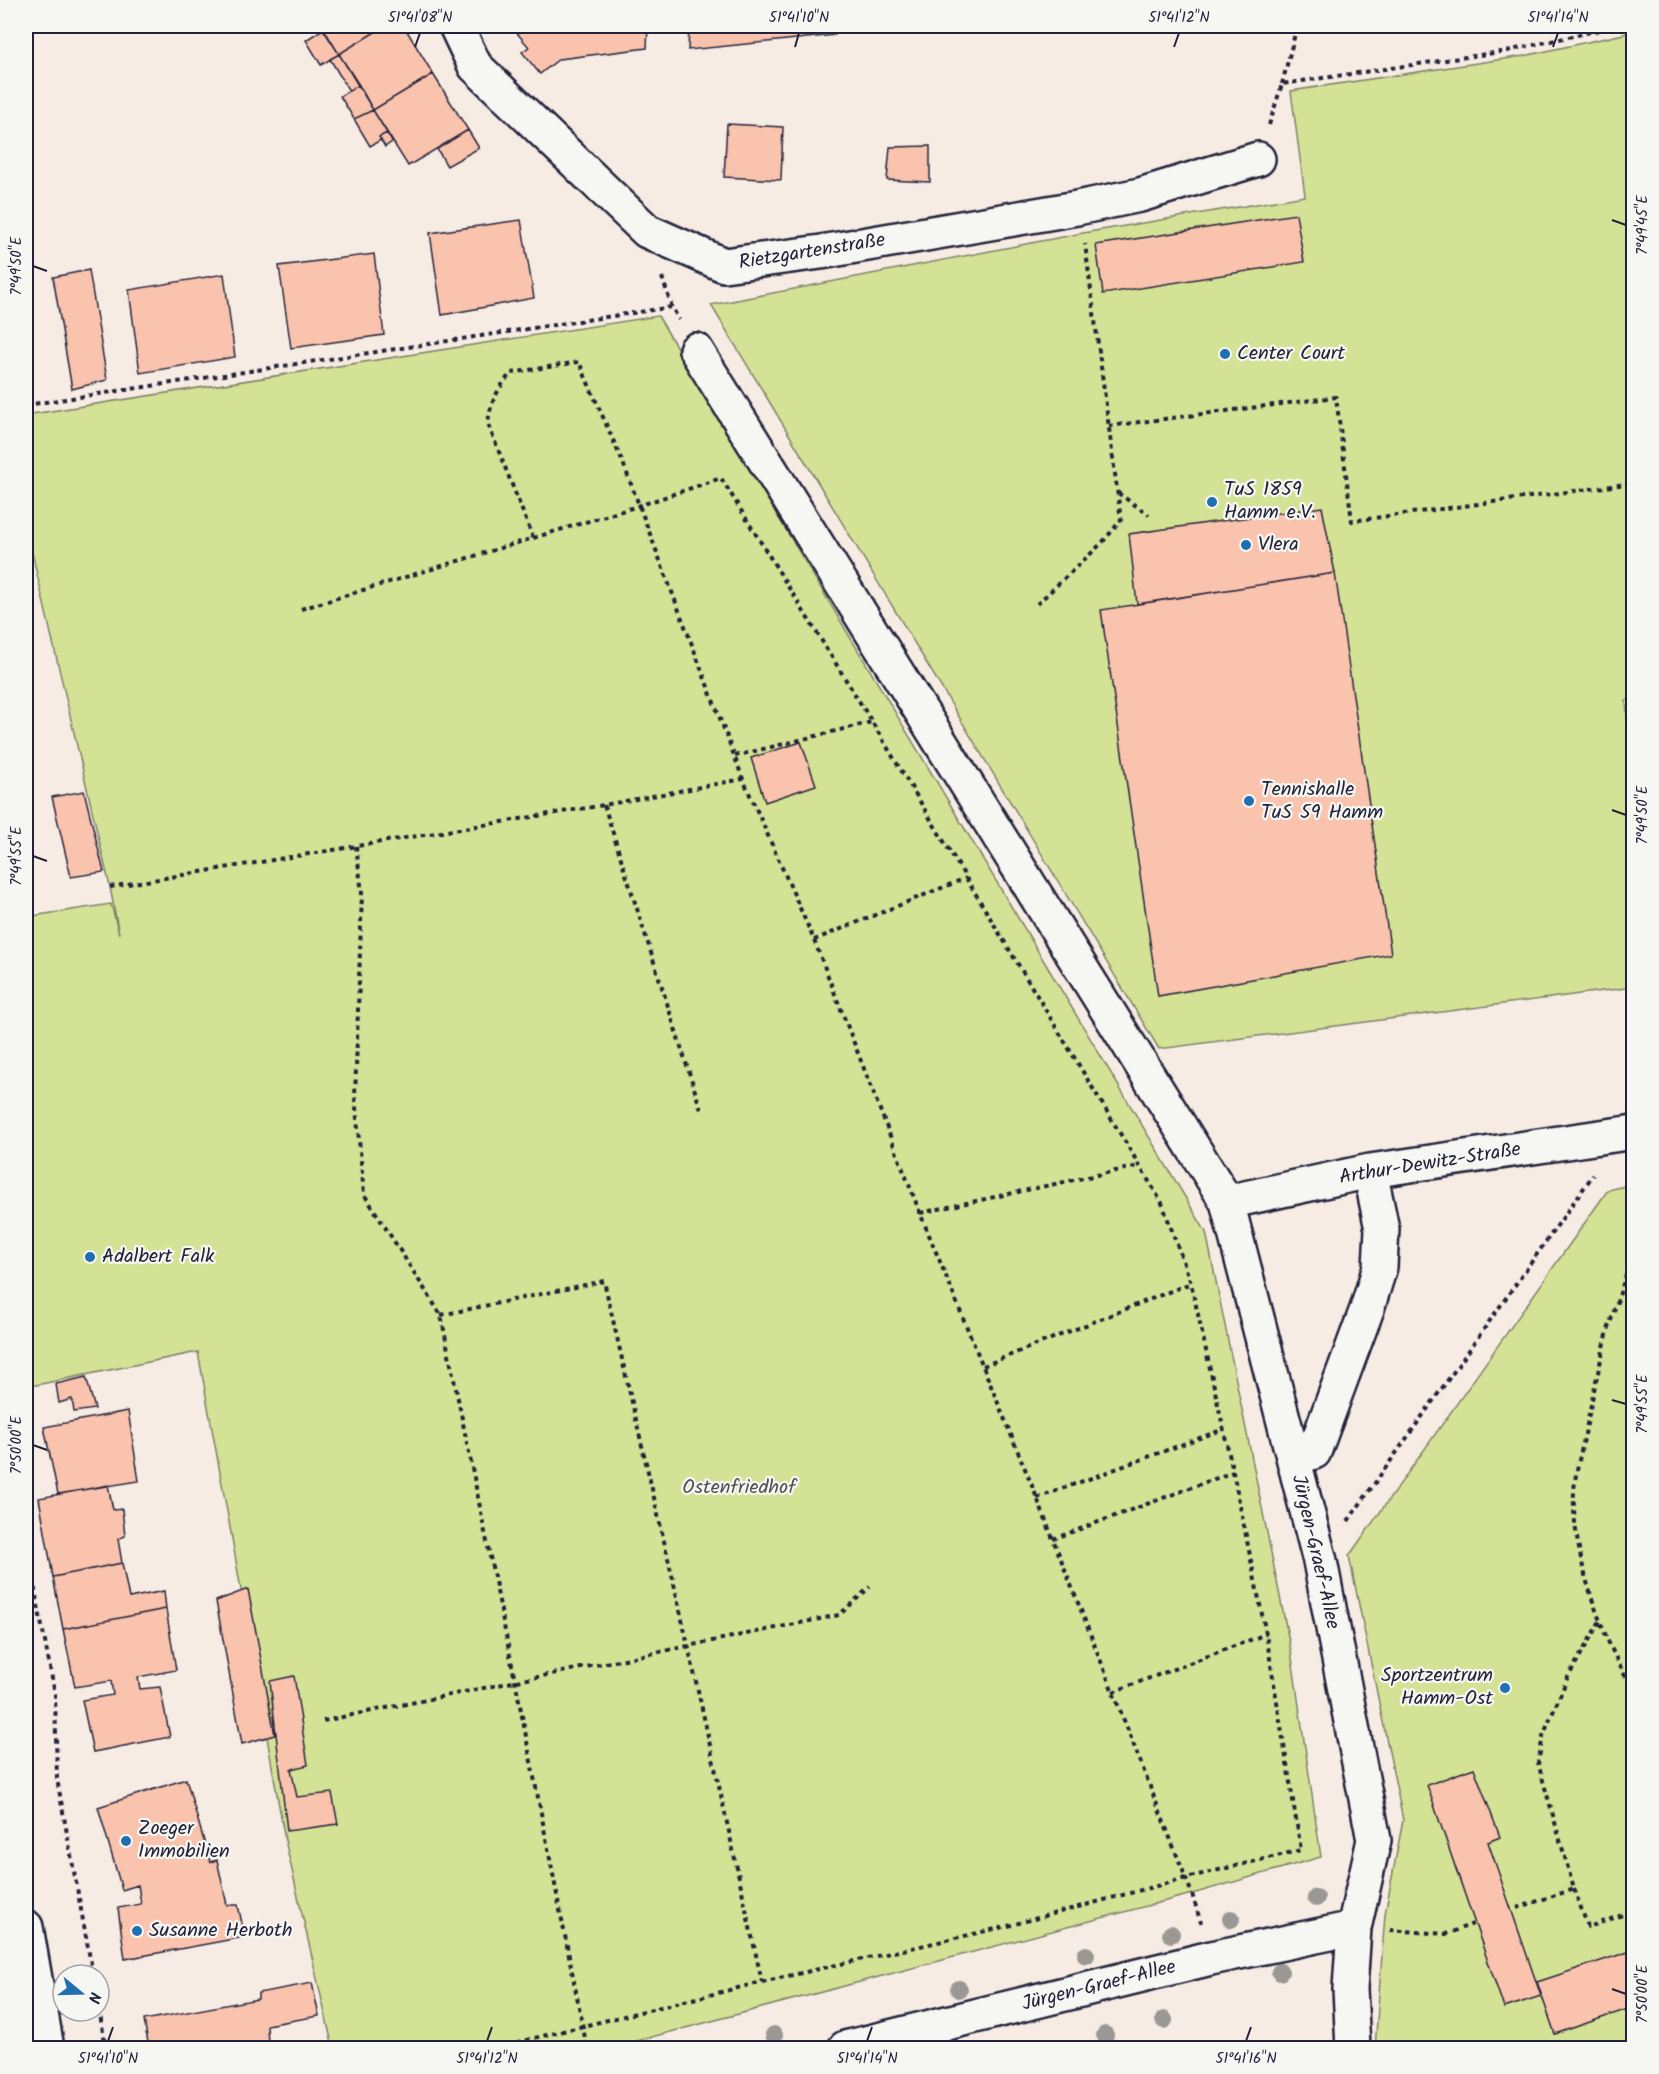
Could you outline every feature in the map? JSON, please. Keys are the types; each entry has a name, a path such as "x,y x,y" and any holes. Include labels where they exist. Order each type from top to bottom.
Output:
{"street":[{"name":"Rietzgartenstraße","path":"456,26 475,66 647,231 724,265 821,252 1077,208 1140,195 1258,159"},
{"name":"Jürgen-Graef-Allee","path":"696,350 1227,1202 1320,1561 1374,1840 1354,1928 1350,1989 1353,2049"},
{"name":"Arthur-Dewitz-Straße","path":"1227,1202 1371,1171 1628,1133"},
{"name":"Jürgen-Graef-Allee","path":"1294,1459 1314,1452 1367,1309 1380,1267 1382,1228 1371,1171"},
{"path":"26,1927 39,2040"},
{"name":"Jürgen-Graef-Allee","path":"845,2049 1211,1959 1354,1928"}],"path":[{"path":"1258,159 1282,84 1296,26"},
{"path":"1282,84 1507,51 1617,26"},
{"path":"1037,604 1102,543 1121,520 1083,233 1077,208"},
{"path":"647,231 672,307 696,350"},
{"path":"26,405 672,307"},
{"path":"533,538 488,424 490,406 499,387 511,373 579,362 623,463 743,778 814,940 920,1213 1037,1498 1186,1878 1211,1959"},
{"path":"1109,426 1336,397 1352,521 1634,483"},
{"path":"301,609 638,506 721,478 872,722 1162,1203 1191,1283 1224,1429 1266,1634 1301,1850 1004,1927 762,1982 494,2049"},
{"path":"1118,493 1149,515"},
{"path":"735,756 872,722"},
{"path":"110,887 604,805 743,778"},
{"path":"604,805 702,1113"},
{"path":"356,846 362,893 355,1097 364,1194 441,1315 587,2049"},
{"path":"814,940 966,878"},
{"path":"1320,1561 1628,1133"},
{"path":"920,1213 1139,1166"},
{"path":"1634,1248 1598,1371 1574,1491 1575,1528 1580,1556 1600,1620 1620,1669 1634,1691"},
{"path":"441,1315 604,1281 688,1645 762,1982"},
{"path":"982,1366 1191,1283"},
{"path":"1037,1498 1224,1429"},
{"path":"1053,1539 1233,1472"},
{"path":"26,1543 55,1694 57,1779 91,1963"},
{"path":"323,1721 839,1615 870,1587"},
{"path":"1600,1620 1567,1679 1543,1736 1538,1763 1574,1889 1588,1927 1634,1911"},
{"path":"1113,1692 1266,1634"},
{"path":"1517,1908 1574,1889"},
{"path":"1354,1928 1446,1934 1473,1924"},
{"path":"101,2023 106,2049"}],"shaded area":[{"path":"1633,704 1633,781 1623,707"}],"green space":[{"name":"TuS 1859 Hamm e.V.","path":"1633,32 1634,698 1626,701 1634,814 1633,987 1159,1049 711,305 1083,233 1305,196 1291,91 1524,56"},
{"name":"Ostenfriedhof","path":"658,316 1206,1232 1291,1651 1321,1857 1192,1894 610,2048 333,2048 285,1840 198,1352 26,1387 26,917 111,904 119,934 26,527 26,415"},
{"name":"Sportzentrum Hamm-Ost","path":"1633,1184 1633,2048 1375,2048 1385,1914 1403,1820 1349,1556 1608,1190"}],"building":[{"path":"322,26 385,26 339,54"},
{"path":"385,26 404,26 433,74 373,110 339,54"},
{"path":"511,26 648,26 647,48 559,59 540,74 522,52 529,47"},
{"path":"689,26 835,26 835,35 688,50"},
{"path":"323,29 339,54 321,65 306,40"},
{"path":"339,54 359,85 349,91 330,59"},
{"path":"433,74 468,130 408,166 373,110"},
{"path":"359,85 373,110 354,119 340,96"},
{"path":"373,110 387,133 379,137 381,140 370,146 354,119"},
{"path":"727,124 783,127 781,180 724,177"},
{"path":"468,130 479,148 447,166 437,149"},
{"path":"387,133 392,142 385,147 379,137"},
{"path":"930,146 930,182 887,180 890,147"},
{"path":"1296,214 1304,262 1103,294 1096,245"},
{"path":"521,220 534,298 442,315 430,233"},
{"path":"374,254 384,335 291,348 279,266"},
{"path":"89,270 107,380 72,389 53,277"},
{"path":"224,274 235,357 140,373 129,290"},
{"path":"1322,507 1335,573 1137,604 1129,534"},
{"name":"Tennishalle TuS 59 Hamm","path":"1335,573 1391,954 1158,996 1101,610"},
{"path":"801,742 816,785 765,802 751,758"},
{"path":"84,791 104,872 71,877 52,797"},
{"path":"86,1377 95,1409 74,1412 72,1399 59,1403 56,1384"},
{"path":"128,1411 139,1481 58,1494 44,1427"},
{"path":"108,1485 113,1510 122,1509 125,1536 118,1539 122,1563 53,1577 39,1498"},
{"path":"122,1563 129,1598 164,1591 166,1609 63,1629 53,1577"},
{"path":"248,1589 275,1735 242,1744 216,1601"},
{"path":"166,1609 176,1670 138,1677 140,1689 160,1687 170,1737 93,1752 82,1700 113,1695 111,1681 75,1687 63,1629"},
{"path":"294,1676 308,1765 291,1769 297,1797 332,1793 338,1824 287,1831 270,1681"},
{"path":"1474,1768 1500,1837 1488,1842 1541,1996 1504,2008 1427,1785"},
{"path":"186,1779 210,1862 217,1860 227,1905 238,1905 245,1937 125,1959 118,1908 141,1904 138,1885 122,1890 98,1807"},
{"path":"1634,1950 1634,2007 1555,2034 1537,1982"},
{"path":"312,1983 319,2016 267,2025 268,2045 276,2045 277,2048 149,2048 144,2020 258,1999 258,1993"}],"place":[{"name":"Center Court","path":"1225,354"},
{"name":"TuS 1859 Hamm e.V.","path":"1212,502"},
{"name":"Vlera","path":"1246,545"},
{"name":"Tennishalle TuS 59 Hamm","path":"1249,801"},
{"name":"Adalbert Falk","path":"90,1257"},
{"name":"Sportzentrum Hamm-Ost","path":"1505,1688"},
{"name":"Zoeger Immobilien","path":"126,1841"},
{"name":"Susanne Herboth","path":"137,1931"}]}
